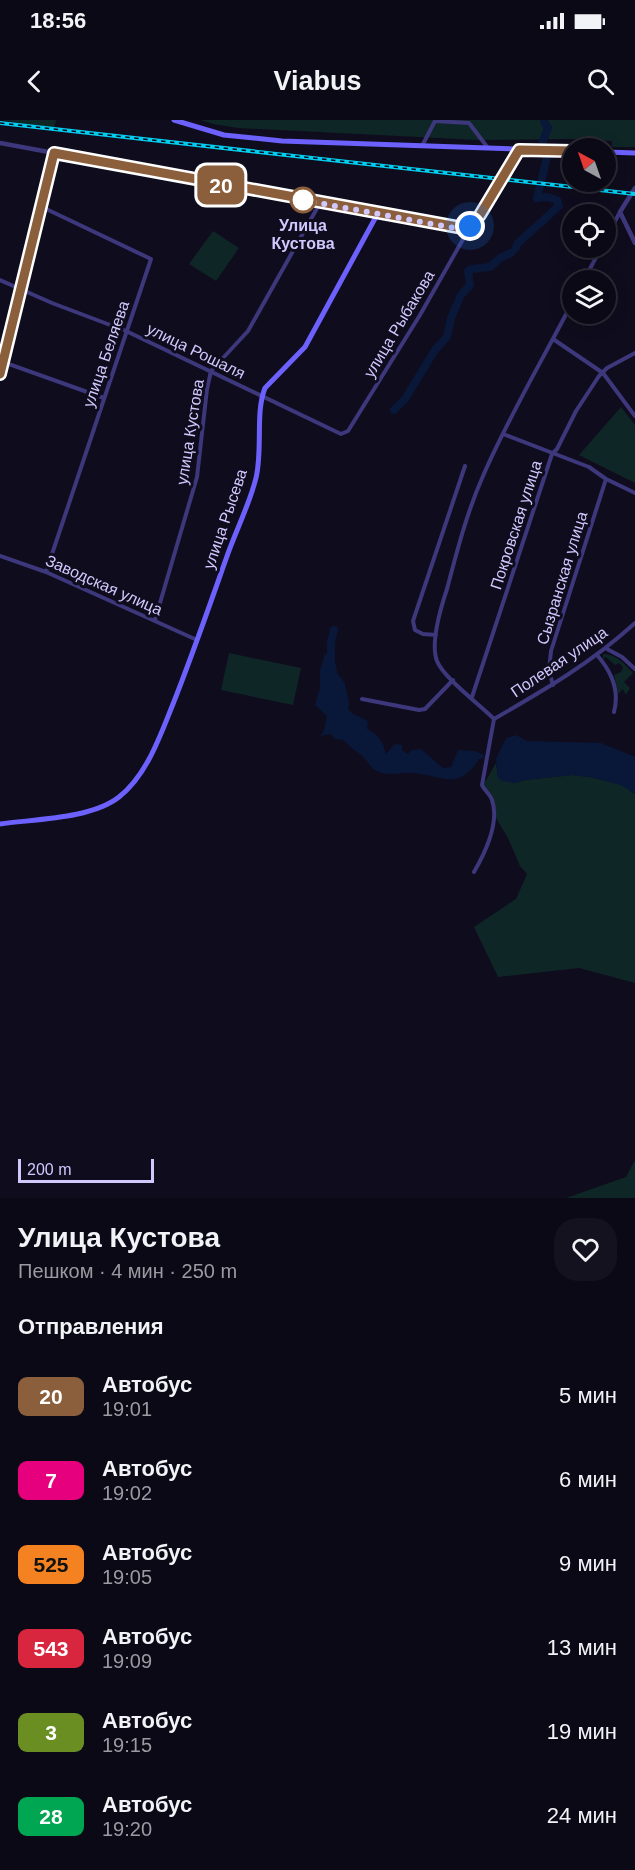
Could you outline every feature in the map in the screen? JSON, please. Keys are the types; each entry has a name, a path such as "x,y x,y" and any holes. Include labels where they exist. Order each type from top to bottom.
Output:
{"main road":[{"path":"174,120 208,131 282,141 562,151"},
{"path":"262,396 265,388 305,347 378,213 464,231 480,215 519,150"},
{"path":"616,152 635,153"},
{"name":"улица Рысева","path":"0,824 73,814 111,802 136,779 147,763 197,640 256,475 260,450 262,396"}],"street":[{"path":"422,146 435,121 469,123 489,149"},
{"path":"0,143 378,213"},
{"path":"0,374 54,153"},
{"path":"616,220 635,188"},
{"name":"улица Кустова","path":"155,620 197,477 211,371 248,331 320,203"},
{"name":"улица Беляева","path":"42,207 151,259 46,572"},
{"path":"620,213 635,243"},
{"name":"улица Рыбакова","path":"345,433 420,315 464,231"},
{"name":"улица Рошаля","path":"0,280 126,331 341,434 345,433"},
{"path":"474,872 489,845 493,820 492,799 482,784 494,718 437,663 434,652 436,636 459,544 482,478 502,434 562,323"},
{"path":"554,339 603,373 635,416"},
{"name":"Покровская улица","path":"472,697 552,454 598,376 635,353"},
{"path":"2,361 104,398"},
{"path":"502,434 589,467 606,479 635,493"},
{"path":"436,636 415,630 413,621 465,466"},
{"name":"Сызранская улица","path":"553,685 549,671 551,651 606,479"},
{"name":"Заводская улица","path":"0,556 46,572 197,640"},
{"name":"Полевая улица","path":"494,718 553,685 607,648 635,623"},
{"path":"607,648 622,657 635,669"},
{"path":"597,655 611,675 615,688 614,712"},
{"path":"362,699 419,710 425,709 453,680"}],"green space":[{"path":"2,120 56,120 54,129"},
{"path":"201,120 635,120 635,147 616,147 616,138 478,140 238,128"},
{"path":"213,231 239,248 216,281 189,264"},
{"path":"621,407 635,425 635,483 579,455"},
{"path":"229,653 301,668 293,705 221,690"},
{"path":"603,654 616,658 633,673 624,682 630,688 626,695 623,689 618,694 614,675 621,672 623,667 619,663 615,665 606,657 603,659"},
{"path":"496,763 498,778 515,783 572,775 622,785 635,794 635,983 579,968 498,977 474,927 516,899 527,874 520,866 496,818 492,799 482,787"},
{"path":"635,1160 635,1198 566,1198 626,1177"}],"water":[{"path":"325,653 336,664 337,673 345,683 348,709 368,721 367,729 380,739 386,754 395,744 402,745 402,750 408,754 412,750 421,749 443,768 451,767 458,750 474,751 484,755 484,758 479,759 472,769 457,778 450,779 414,773 386,774 373,769 344,740 335,739 331,734 320,736 324,731 327,716 315,705"},
{"path":"516,735 527,741 601,743 635,757 635,794 621,785 572,775 515,783 502,781 498,778 496,759 506,738"}],"waterway":[{"path":"543,141 548,127 544,120"},
{"path":"546,135 551,130 548,127"},
{"path":"515,249 518,243 559,206 557,200 547,197 537,198 547,157"},
{"path":"394,410 405,399 435,350 447,337 451,318 461,295 470,285 468,271 490,267 500,258 511,253"},
{"path":"331,668 331,642 334,630"}],"railway":[{"path":"0,123 635,194"}],"bus line":[{"name":"20","path":"0,374 54,153 463,228 476,221 519,150 562,151"}],"place":[{"name":"Улица Кустова","path":"303,200"}],"route":[{"path":"303,200 454,228 470,226"}]}
